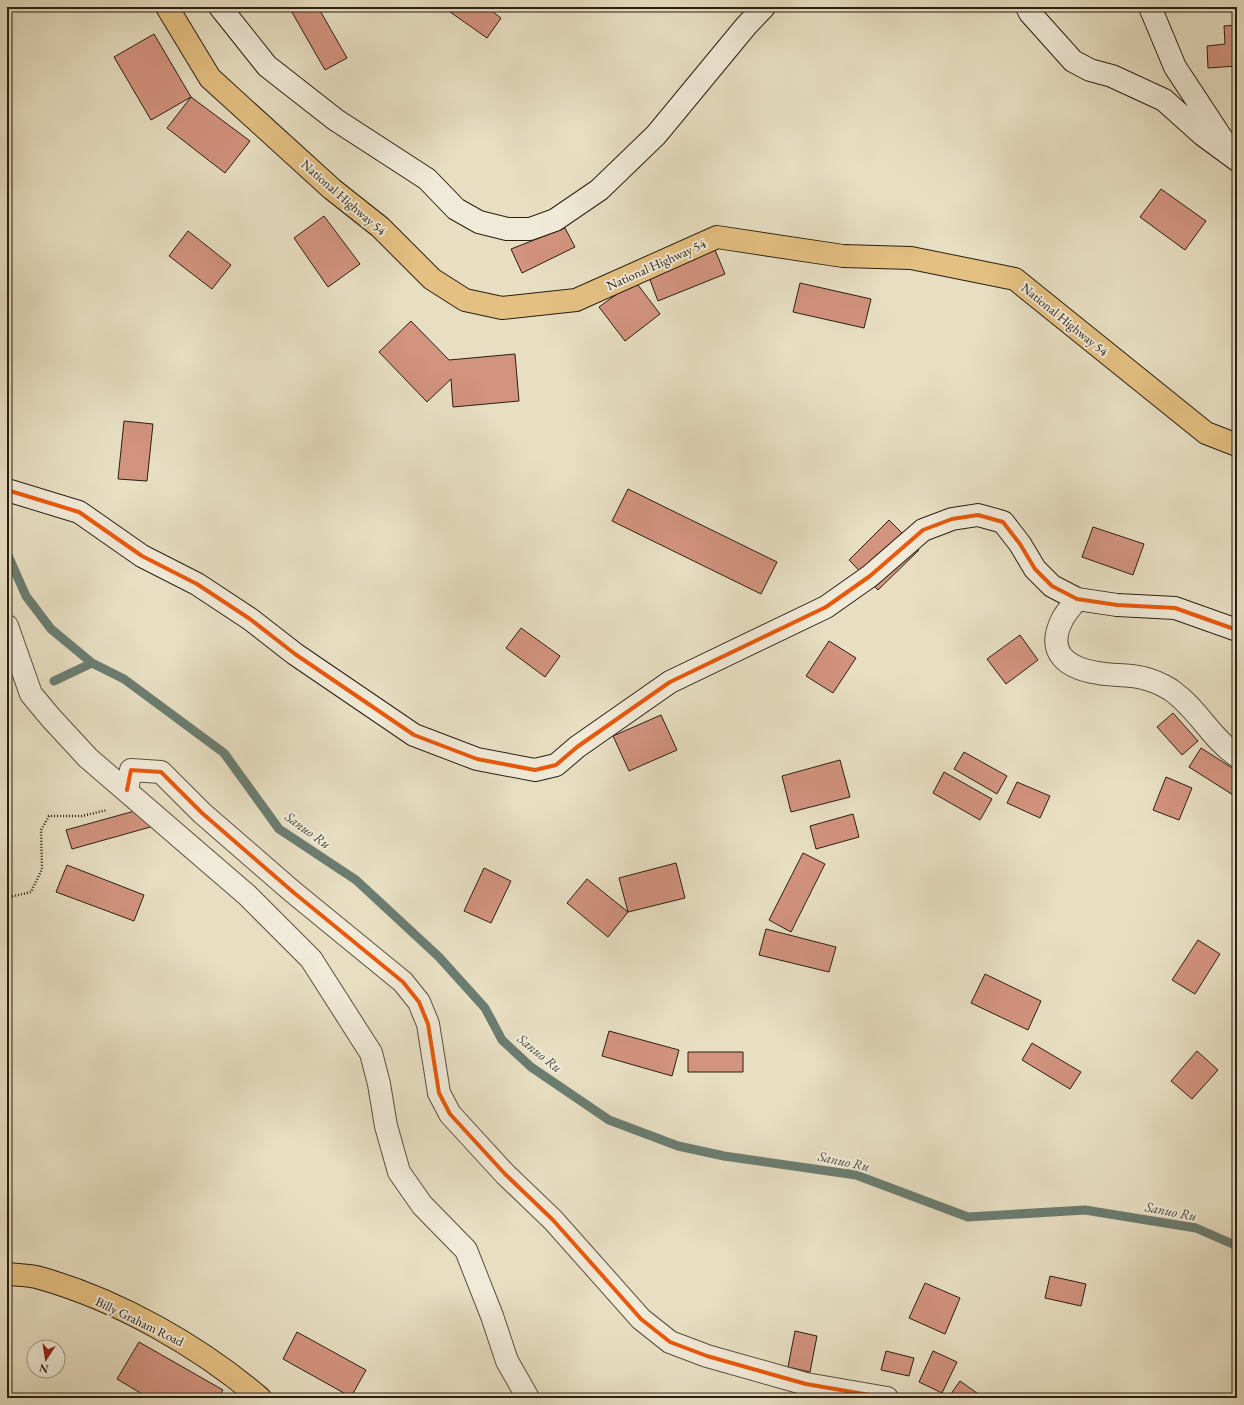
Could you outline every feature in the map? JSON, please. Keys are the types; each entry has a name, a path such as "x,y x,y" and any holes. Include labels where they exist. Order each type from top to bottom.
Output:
{"main road":[{"name":"National Highway 54","path":"167,7 210,78 332,189 380,227 432,279 465,300 502,308 576,300 717,237 842,256 912,258 1015,279 1206,434 1237,444"},
{"name":"Billy Graham Road","path":"7,1274 39,1278 86,1294 150,1324 198,1350 260,1398"}],"street":[{"path":"220,7 267,66 336,120 427,179 456,209 479,222 507,229 530,229 555,220 599,190 656,135 746,26 764,7"},
{"path":"1027,7 1030,13 1073,61 1090,70 1112,76 1164,100 1203,135 1236,159"},
{"path":"1150,7 1175,67 1236,159"},
{"path":"7,490 79,512 142,556 197,584 243,615 295,654 414,735 477,760 535,770 556,765 577,747 670,682 826,607 870,576 923,530 952,518 978,515 1003,522 1020,544 1035,570 1052,586 1078,599 1118,605 1175,608 1237,630"},
{"path":"1078,599 1063,618 1056,637 1058,652 1070,665 1098,674 1144,678 1170,690 1195,711 1209,732 1237,756"},
{"path":"7,626 31,694 88,758 127,790 247,895 312,959 371,1053 379,1084 386,1126 399,1172 422,1205 466,1250 492,1316 506,1361 528,1398"},
{"path":"127,790 131,770 162,772 202,814 293,892 403,982 419,1002 428,1024 439,1093 450,1114 505,1174 554,1220 641,1319 670,1342 707,1356 806,1384 887,1398"}],"path":[{"path":"7,903 10,898 31,892 42,869 41,830 49,816 82,816 107,810 127,790"}],"building":[{"path":"289,7 318,7 347,58 325,70"},
{"path":"443,7 490,7 489,9 501,18 487,38"},
{"path":"1237,25 1237,66 1208,68 1207,46 1225,44 1224,26"},
{"path":"154,34 191,97 151,120 114,57"},
{"path":"191,97 250,141 225,173 167,128"},
{"path":"1161,189 1206,221 1185,250 1140,217"},
{"path":"324,216 360,264 328,287 294,238"},
{"path":"565,228 575,247 522,273 511,249"},
{"path":"188,231 231,265 212,289 169,256"},
{"path":"713,245 725,274 658,301 647,272"},
{"path":"635,281 660,314 625,341 599,307"},
{"path":"800,283 871,299 864,328 793,312"},
{"path":"411,321 449,360 515,354 519,401 453,407 451,379 427,402 379,352"},
{"path":"124,421 153,424 147,481 118,479"},
{"path":"628,489 777,562 761,594 612,521"},
{"path":"889,520 919,550 878,590 849,560"},
{"path":"1093,527 1144,544 1133,575 1082,557"},
{"path":"521,628 560,656 545,677 506,648"},
{"path":"1020,635 1038,660 1006,684 987,659"},
{"path":"829,641 856,658 833,693 806,676"},
{"path":"1173,713 1198,741 1182,755 1157,727"},
{"path":"661,715 677,750 629,771 613,736"},
{"path":"1201,748 1237,771 1237,789 1233,795 1189,767"},
{"path":"964,752 1007,776 997,794 954,769"},
{"path":"840,760 850,797 791,812 782,776"},
{"path":"944,772 992,799 980,820 933,793"},
{"path":"1166,777 1192,788 1179,820 1153,810"},
{"path":"1017,782 1050,796 1040,818 1007,803"},
{"path":"149,807 154,826 72,849 66,830"},
{"path":"853,814 859,837 816,849 810,826"},
{"path":"803,853 825,864 791,932 769,920"},
{"path":"676,863 685,898 628,912 619,878"},
{"path":"67,865 144,895 134,921 56,892"},
{"path":"484,868 511,881 491,923 464,911"},
{"path":"587,879 628,912 608,937 567,903"},
{"path":"766,929 836,947 829,972 759,955"},
{"path":"1198,940 1220,954 1195,994 1172,980"},
{"path":"985,974 1041,1001 1028,1030 971,1003"},
{"path":"609,1031 679,1050 672,1076 602,1056"},
{"path":"1032,1043 1081,1072 1070,1089 1022,1060"},
{"path":"1197,1051 1218,1070 1192,1099 1171,1081"},
{"path":"688,1052 743,1052 743,1072 688,1072"},
{"path":"1050,1276 1086,1284 1081,1306 1045,1298"},
{"path":"925,1283 960,1298 945,1334 909,1318"},
{"path":"795,1331 817,1336 810,1372 788,1367"},
{"path":"297,1332 366,1370 351,1397 283,1359"},
{"path":"139,1342 223,1390 218,1398 149,1398 117,1379"},
{"path":"886,1351 914,1358 909,1376 881,1370"},
{"path":"933,1351 957,1362 942,1393 919,1382"},
{"path":"960,1381 984,1398 948,1398"}],"waterway":[{"name":"Sanuo Ru","path":"7,553 26,596 51,629 92,663 124,679 224,753 279,829 356,880 439,957 485,1008 502,1040 531,1067 609,1120 678,1146 724,1156 856,1175 968,1217 1085,1210 1196,1228 1237,1246"},
{"path":"54,681 92,663"}],"cycle path":[{"path":"7,490 79,512 142,556 197,584 250,619 295,654 414,735 477,759 535,770 556,765 577,747 670,682 826,607 870,576 923,530 952,519 978,515 1003,522 1020,544 1035,569 1052,586 1077,599 1117,605 1175,608 1237,630"},
{"path":"127,790 131,770 161,772 202,813 293,892 403,982 419,1002 428,1024 439,1093 450,1114 505,1174 553,1220 641,1319 670,1342 707,1356 806,1384 887,1398"}]}
